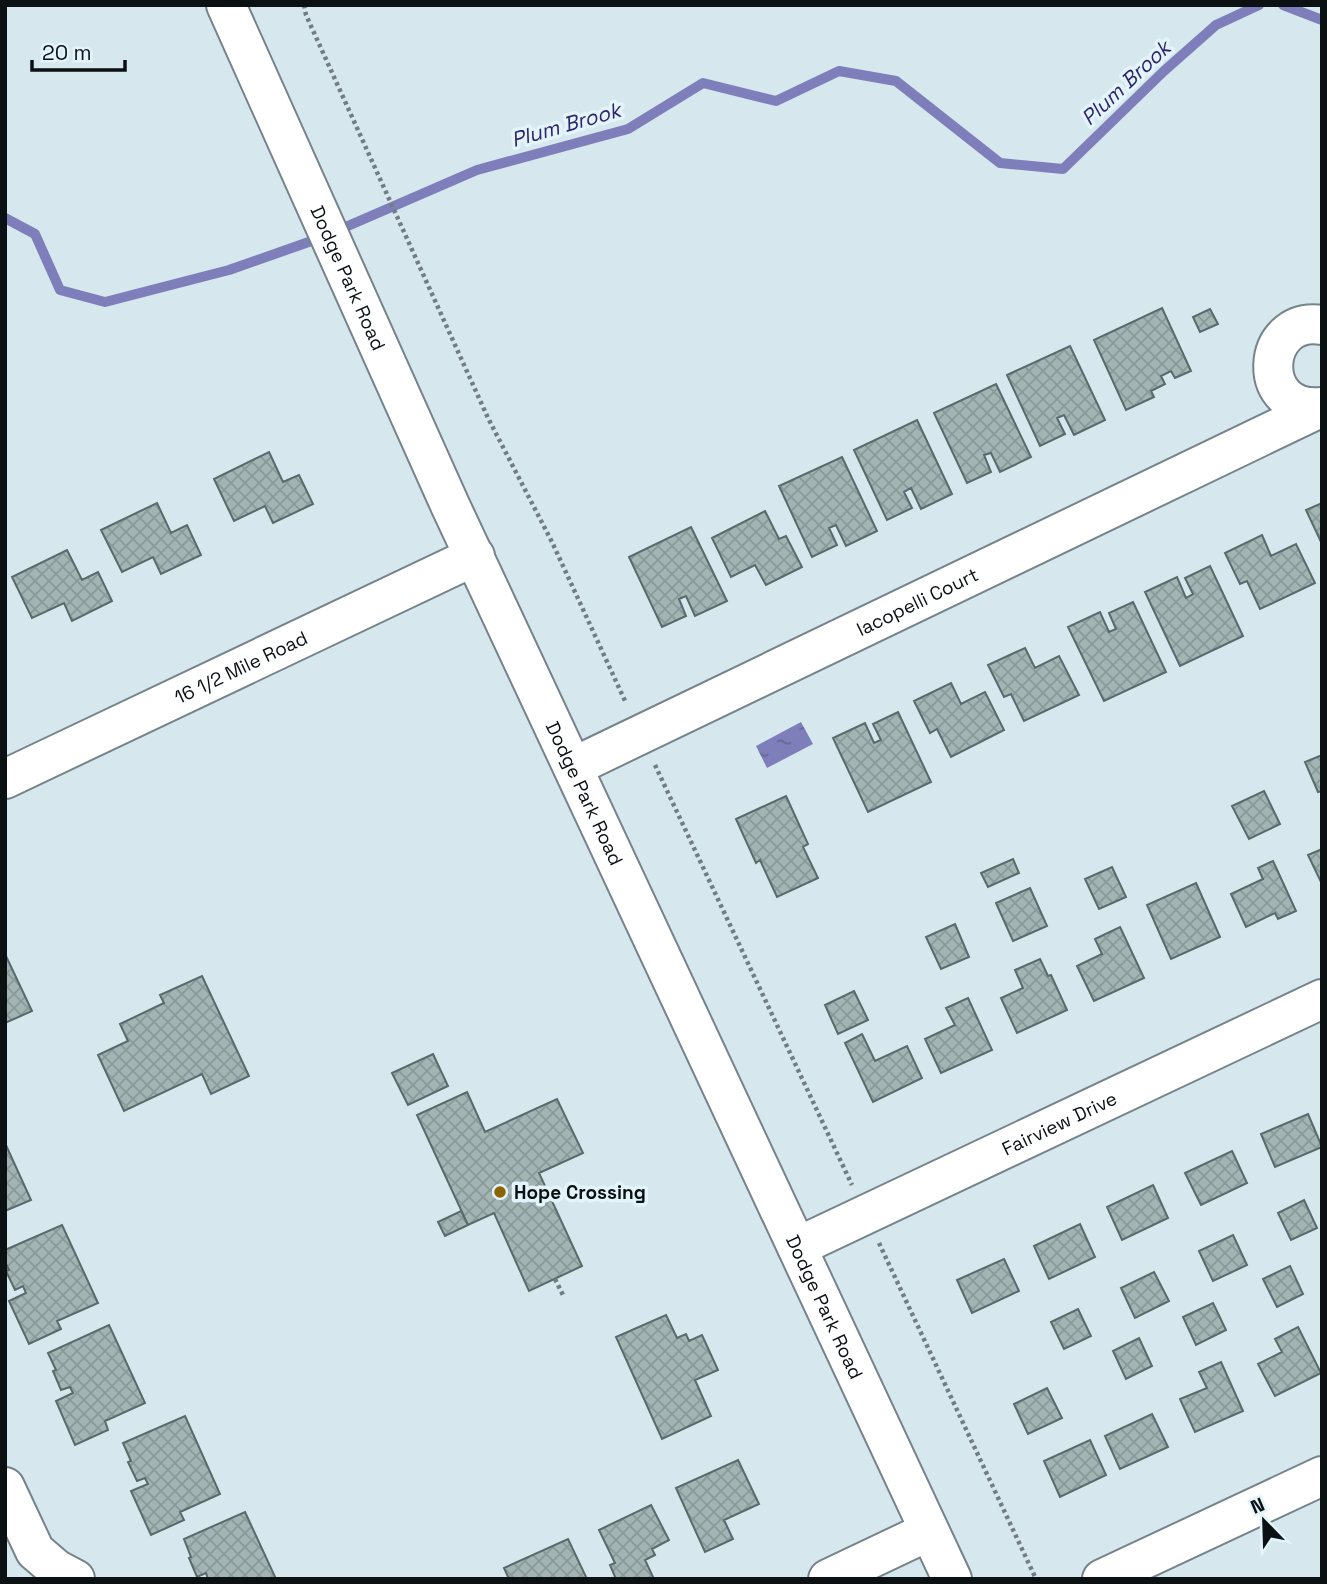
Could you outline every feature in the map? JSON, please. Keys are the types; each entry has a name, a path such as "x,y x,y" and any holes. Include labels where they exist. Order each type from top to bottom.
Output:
{"street":[{"name":"Dodge Park Road","path":"226,5 475,556 952,1579"},
{"path":"1260,437 1271,410 1273,355 1280,342 1290,332 1303,326 1322,325"},
{"name":"Iacopelli Court","path":"1272,370 1276,384 1284,396 1307,408 1321,408"},
{"name":"Iacopelli Court","path":"573,767 1321,408"},
{"name":"16 1/2 Mile Road","path":"5,779 475,556"},
{"name":"Fairview Drive","path":"797,1247 1322,999"},
{"path":"1102,1579 1322,1476"},
{"path":"5,1487 35,1565 56,1569 75,1579"},
{"path":"828,1579 929,1531"}],"path":[{"path":"304,5 306,15 488,418 552,542 629,710"},
{"path":"654,762 857,1195"},
{"path":"876,1236 1036,1579"},
{"path":"555,1279 563,1295"}],"water":[{"path":"801,722 813,744 767,768 756,746"}],"building":[{"path":"1162,308 1191,371 1175,378 1171,371 1161,376 1165,384 1151,391 1154,397 1126,410 1094,340"},
{"path":"1210,309 1218,324 1200,332 1193,317"},
{"path":"1070,346 1105,420 1074,435 1064,415 1057,418 1065,434 1040,446 1007,375"},
{"path":"996,384 1031,457 1000,472 991,453 984,455 991,472 967,483 934,413"},
{"path":"917,420 952,494 921,509 911,488 904,492 912,508 887,520 854,450"},
{"path":"269,452 283,482 299,475 313,504 273,523 265,506 234,521 214,479"},
{"path":"842,457 877,531 846,546 836,525 829,528 837,545 812,557 779,486"},
{"path":"157,503 171,533 187,525 201,555 161,574 153,557 122,572 101,530"},
{"path":"1322,503 1322,544 1306,510"},
{"path":"765,511 779,539 786,536 802,567 766,585 755,565 731,577 712,538"},
{"path":"691,527 727,601 695,616 686,596 679,599 686,616 662,627 629,557"},
{"path":"1262,535 1271,556 1296,544 1315,583 1260,609 1247,581 1240,584 1225,553"},
{"path":"67,550 82,580 98,572 112,601 72,621 64,603 32,618 12,577"},
{"path":"1210,566 1243,636 1180,666 1145,592 1177,577 1186,598 1193,594 1185,578"},
{"path":"1133,602 1166,672 1104,701 1068,627 1100,612 1109,632 1116,629 1109,613"},
{"path":"1025,648 1035,668 1059,656 1079,695 1024,721 1011,694 1004,697 988,665"},
{"path":"951,683 961,704 985,692 1004,730 951,757 937,729 930,733 914,701"},
{"path":"898,712 931,782 868,812 833,738 865,723 874,743 881,740 873,724"},
{"path":"1322,755 1322,791 1318,792 1305,762"},
{"path":"1264,791 1280,824 1249,839 1232,806"},
{"path":"786,796 808,844 803,847 818,878 777,897 760,860 756,863 736,819"},
{"path":"1322,849 1322,884 1308,855"},
{"path":"1013,859 1019,873 988,887 981,873"},
{"path":"1273,861 1296,911 1278,919 1275,913 1246,927 1231,894 1263,879 1258,868"},
{"path":"1112,867 1126,897 1099,909 1085,879"},
{"path":"1196,883 1220,937 1171,959 1147,905"},
{"path":"1030,888 1047,926 1013,941 996,903"},
{"path":"955,924 969,957 941,969 926,937"},
{"path":"1120,927 1144,978 1094,1001 1077,966 1102,954 1095,939"},
{"path":"5,954 32,1011 5,1023"},
{"path":"1040,959 1048,976 1051,975 1067,1010 1017,1033 1001,998 1023,988 1015,970"},
{"path":"202,976 249,1076 211,1094 202,1074 124,1111 98,1055 128,1041 120,1024 164,1003 160,995"},
{"path":"854,991 868,1020 838,1034 825,1005"},
{"path":"968,998 992,1050 941,1073 925,1039 955,1025 946,1008"},
{"path":"862,1034 875,1061 907,1046 922,1078 873,1102 845,1043"},
{"path":"433,1054 448,1086 408,1105 392,1073"},
{"name":"Hope Crossing","path":"467,1092 485,1132 557,1099 583,1153 539,1173 582,1266 529,1291 494,1213 468,1225 417,1115"},
{"path":"1308,1114 1322,1147 1275,1167 1261,1134"},
{"path":"5,1143 31,1200 5,1211"},
{"path":"1232,1151 1247,1183 1201,1205 1185,1173"},
{"path":"1153,1185 1168,1218 1122,1240 1107,1207"},
{"path":"1304,1200 1317,1228 1291,1240 1278,1213"},
{"path":"461,1211 468,1225 445,1236 438,1222"},
{"path":"1080,1224 1095,1257 1049,1279 1034,1246"},
{"path":"62,1225 98,1303 57,1321 61,1329 29,1344 9,1301 26,1293 23,1286 15,1290 6,1271 9,1270 5,1262 5,1250"},
{"path":"1233,1235 1247,1265 1213,1281 1199,1251"},
{"path":"1004,1259 1019,1291 972,1313 957,1280"},
{"path":"1290,1266 1303,1294 1277,1307 1263,1279"},
{"path":"1154,1272 1169,1301 1135,1318 1121,1288"},
{"path":"1213,1303 1226,1330 1196,1345 1183,1317"},
{"path":"1078,1309 1091,1336 1064,1349 1051,1322"},
{"path":"666,1315 677,1338 686,1334 689,1341 702,1335 718,1370 695,1380 711,1416 662,1439 616,1337"},
{"path":"109,1325 145,1403 105,1421 108,1430 75,1445 56,1401 73,1393 70,1387 61,1390 48,1353"},
{"path":"1298,1327 1321,1373 1275,1396 1258,1364 1282,1352 1275,1339"},
{"path":"1139,1338 1152,1366 1126,1379 1113,1351"},
{"path":"1221,1362 1243,1411 1195,1432 1180,1399 1207,1388 1199,1372"},
{"path":"1047,1388 1062,1418 1028,1434 1014,1404"},
{"path":"1152,1414 1168,1447 1120,1469 1105,1436"},
{"path":"185,1416 220,1494 180,1512 184,1520 151,1535 131,1491 148,1484 145,1478 137,1481 123,1443"},
{"path":"1090,1440 1106,1475 1060,1497 1044,1461"},
{"path":"738,1460 759,1504 724,1520 733,1539 705,1552 676,1488"},
{"path":"651,1505 669,1540 652,1549 655,1555 645,1560 654,1579 616,1579 610,1565 615,1563 599,1530"},
{"path":"245,1512 276,1579 208,1579 206,1573 197,1577 184,1539"},
{"path":"568,1539 587,1579 509,1579 504,1568"}],"waterway":[{"name":"Plum Brook","path":"334,232 477,170 628,129 703,83 776,101 839,71 896,81 1000,163 1063,169 1164,71 1216,25 1259,5"},
{"name":"Plum Brook","path":"1283,5 1322,20"},
{"name":"Plum Brook","path":"5,218 35,234 60,290 105,302 229,270 320,238"}],"place":[{"name":"Hope Crossing","path":"500,1192"}]}
